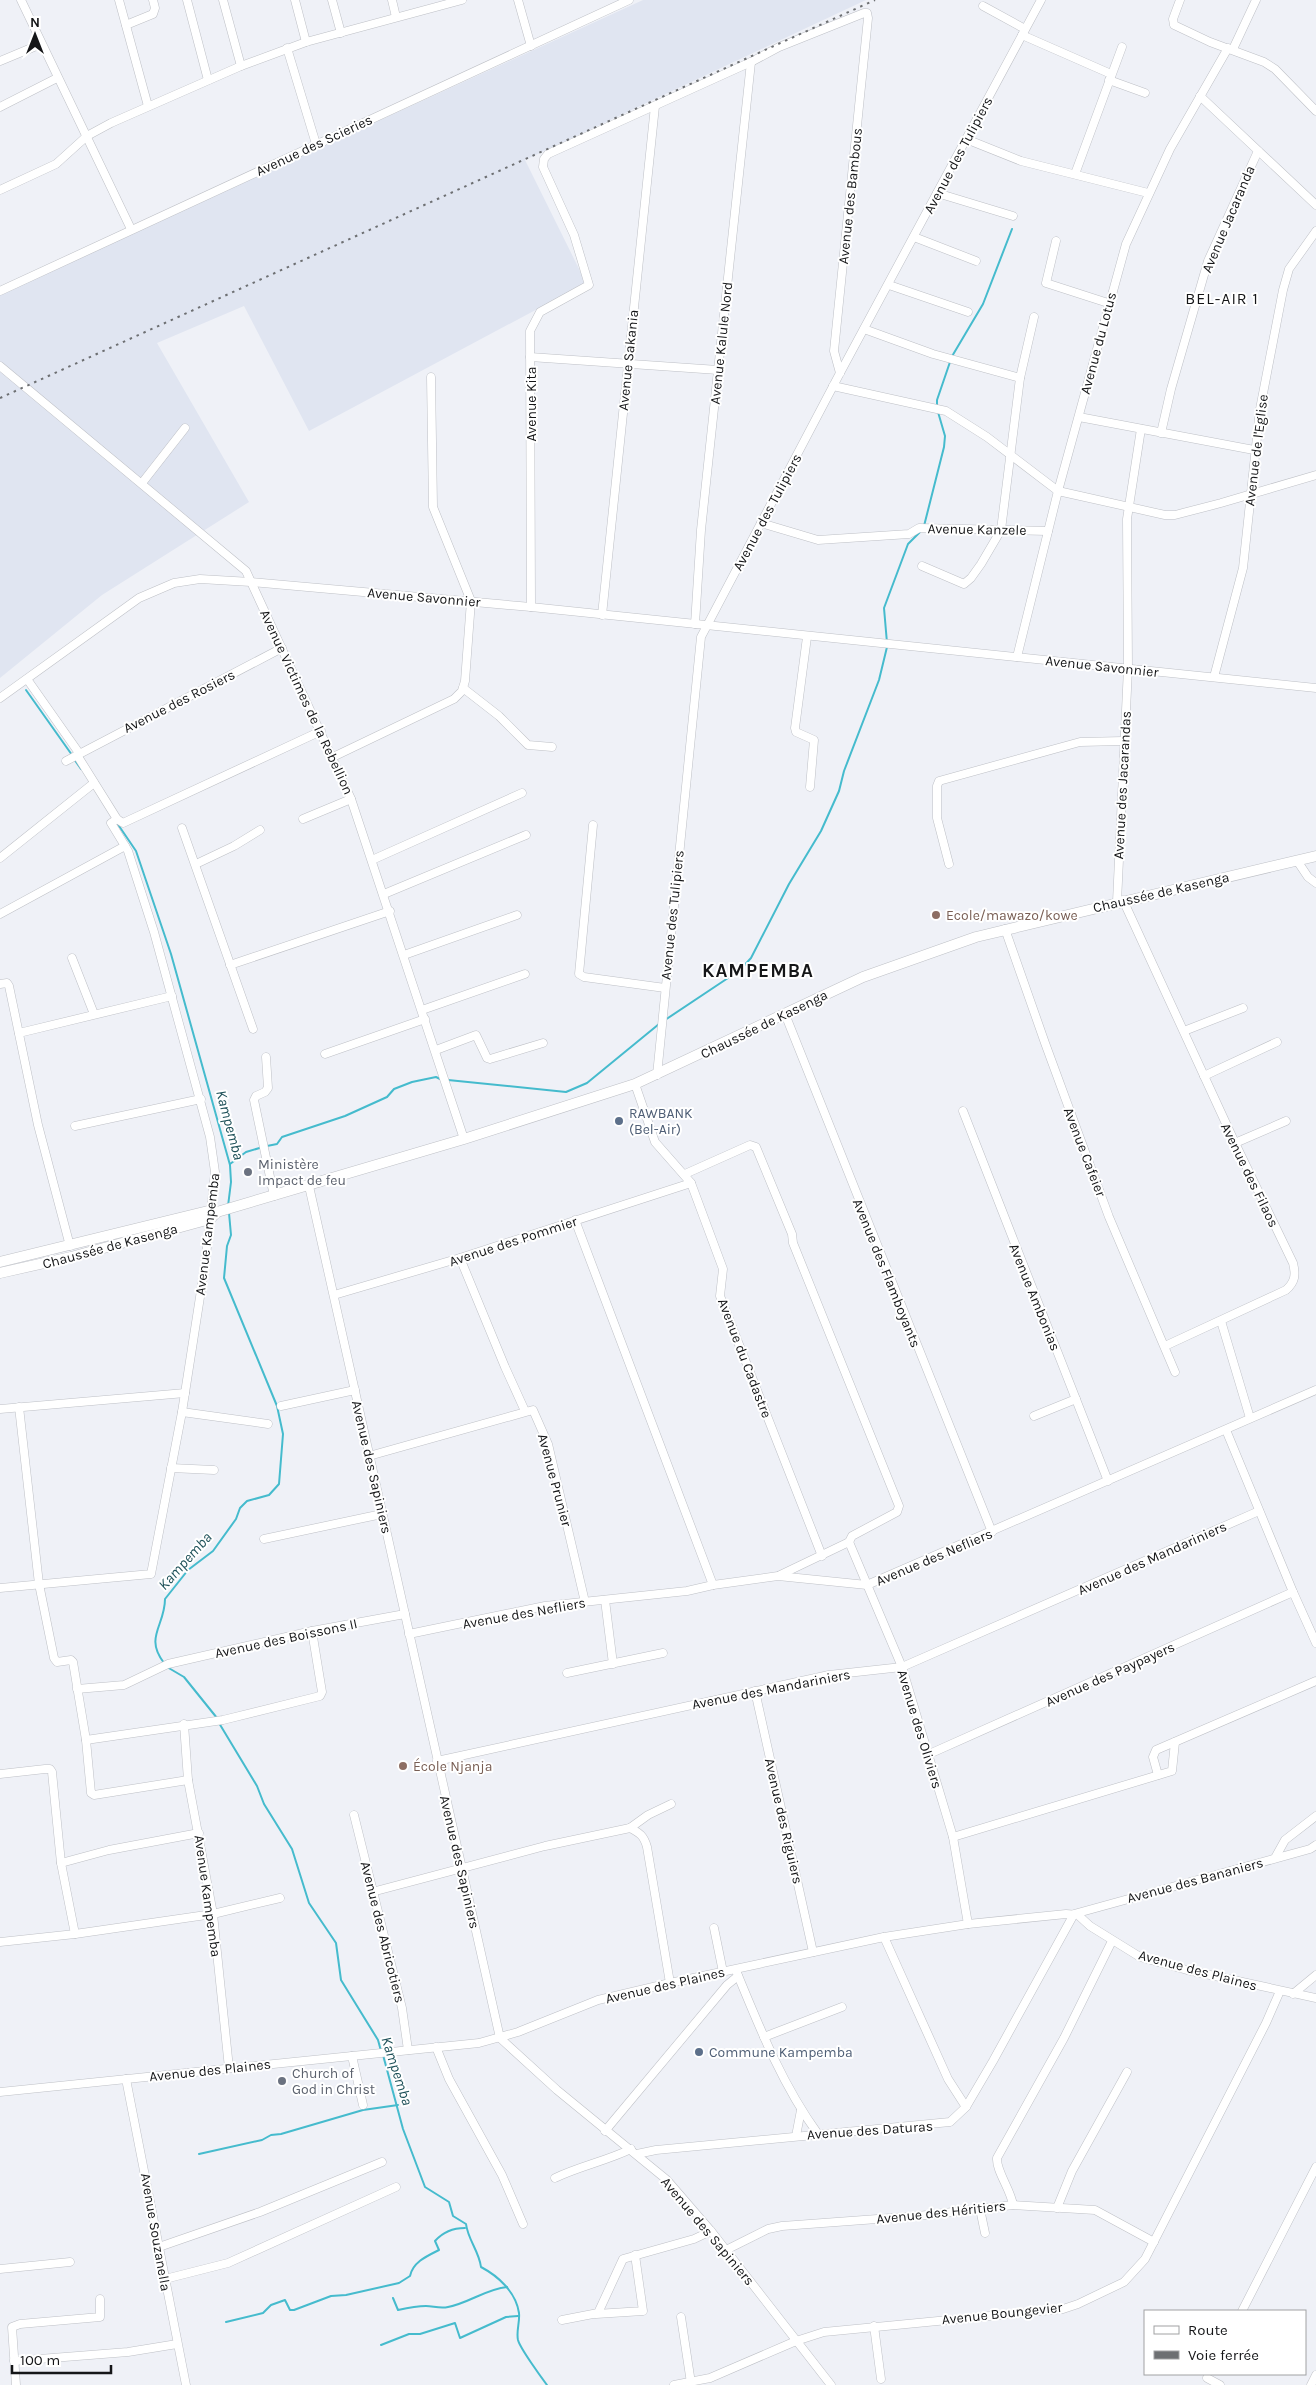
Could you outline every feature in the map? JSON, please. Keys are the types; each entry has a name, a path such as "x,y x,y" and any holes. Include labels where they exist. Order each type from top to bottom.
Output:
{"main road":[{"name":"Chaussée de Kasenga","path":"0,1273 27,1268 309,1186 635,1084 863,977 944,947 1005,928 1298,862 1316,856"},
{"name":"Chaussée de Kasenga","path":"0,1262 215,1213"},
{"path":"25,1257 27,1268"}],"street":[{"path":"21,0 131,229"},
{"path":"119,0 148,106"},
{"path":"126,25 153,14 155,8 153,0"},
{"path":"187,0 208,80"},
{"path":"223,0 241,66"},
{"path":"295,0 306,42"},
{"path":"332,0 341,33"},
{"path":"392,0 396,17"},
{"path":"0,190 56,164 87,136 148,106 241,66 306,42 451,1 462,0"},
{"path":"518,0 532,46"},
{"name":"Avenue des Scieries","path":"0,290 629,0"},
{"name":"Avenue des Tulipiers","path":"657,1075 699,642 833,386 1041,0"},
{"path":"1180,0 1175,14 1174,25 1210,42 1264,62 1275,69 1315,108"},
{"name":"Avenue du Lotus","path":"1017,657 1058,491 1108,303 1126,244 1170,149 1200,96 1231,49 1256,0"},
{"path":"983,6 1024,32 1145,93"},
{"name":"Avenue des Bambous","path":"751,62 779,46 867,13 834,351 840,373"},
{"path":"0,61 41,44"},
{"path":"1075,174 1122,46"},
{"path":"287,48 316,144"},
{"path":"655,106 751,62"},
{"name":"Avenue Kalule Nord","path":"695,624 701,530 751,62"},
{"path":"0,106 57,78"},
{"path":"1200,96 1316,206"},
{"name":"Avenue Kita","path":"531,607 530,331 532,323 540,312 589,285 574,235 543,167 544,159 548,154 655,106"},
{"name":"Avenue Sakania","path":"602,615 655,106"},
{"path":"966,139 1021,161 1148,193"},
{"name":"Avenue Jacaranda","path":"1161,433 1208,261 1258,150"},
{"path":"937,193 1013,216"},
{"name":"Avenue de l'Eglise","path":"1214,677 1241,582 1254,450 1265,378 1286,281 1293,262 1316,230"},
{"path":"914,237 976,261"},
{"path":"1056,241 1046,284 1108,303"},
{"path":"889,285 968,312"},
{"path":"922,566 964,584 981,564 1001,530 1020,378 1034,317"},
{"path":"864,329 951,359 1020,378"},
{"path":"530,357 627,362 718,370"},
{"name":"Avenue Victimes de la Rebellion","path":"0,366 241,565 251,582 351,799 390,911 464,1139"},
{"path":"333,757 450,701 463,688 471,602 432,507 431,377"},
{"path":"833,386 867,396 935,408 967,423 1058,491 1128,507 1175,515 1251,495 1316,475"},
{"path":"1078,416 1254,450"},
{"path":"142,483 185,428"},
{"name":"Avenue des Jacarandas","path":"1120,901 1123,741 1128,668 1126,541 1128,507 1141,429"},
{"name":"Avenue Kanzele","path":"761,523 801,536 824,540 909,534 921,528 1048,530"},
{"name":"Avenue Savonnier","path":"0,698 151,592 187,580 251,582 531,607 1316,688"},
{"path":"807,636 795,728 798,733 814,740 810,786"},
{"name":"Avenue des Rosiers","path":"73,757 282,648"},
{"name":"Avenue Kampemba","path":"27,679 73,757 114,820 125,846 154,932 201,1099 215,1167 215,1213 182,1412 151,1574 39,1584"},
{"path":"463,688 499,716 528,745 552,747"},
{"path":"114,820 122,823 126,822 321,731"},
{"path":"949,864 937,818 937,786 939,781 1074,744 1123,741"},
{"path":"0,858 91,785"},
{"path":"372,860 522,793"},
{"path":"302,820 351,799"},
{"path":"593,825 579,974 584,977 665,988"},
{"path":"182,828 253,1029"},
{"path":"196,864 234,846 260,830"},
{"path":"384,894 526,835"},
{"path":"0,914 125,846"},
{"path":"1298,862 1308,878 1316,883"},
{"name":"Avenue des Filaos","path":"1120,901 1184,1031 1293,1263 1295,1275 1291,1285 1286,1290 1220,1321"},
{"path":"230,965 390,911"},
{"path":"404,955 517,915"},
{"name":"Avenue Cafeier","path":"1005,928 1096,1182 1175,1372"},
{"path":"72,958 94,1014"},
{"path":"422,1010 525,974"},
{"path":"1,983 8,983 10,986 38,1125 70,1246"},
{"path":"19,1033 172,996"},
{"path":"1184,1031 1243,1008"},
{"name":"Avenue des Flamboyants","path":"785,1014 992,1532"},
{"path":"326,1054 425,1019"},
{"path":"436,1050 476,1035 487,1058 490,1059 543,1043"},
{"path":"1204,1076 1277,1042"},
{"path":"266,1057 268,1088 265,1092 256,1096 254,1100 274,1196"},
{"name":"Avenue du Cadastre","path":"635,1084 655,1142 691,1183 723,1269 720,1296 822,1556"},
{"path":"75,1126 201,1099"},
{"name":"Avenue Ambonias","path":"963,1112 1108,1481"},
{"path":"1235,1143 1286,1121"},
{"path":"685,1174 750,1145 756,1147 899,1506 897,1512 852,1536 848,1542 778,1576"},
{"name":"Avenue des Pommier","path":"334,1295 460,1258 691,1183"},
{"name":"Avenue des Sapiniers","path":"309,1186 500,2038 606,2131 667,2180 726,2250 831,2385"},
{"path":"574,1220 713,1585"},
{"path":"369,1456 525,1411 504,1367 460,1258"},
{"path":"1165,1346 1220,1321 1250,1418"},
{"path":"281,1406 355,1390"},
{"name":"Avenue des Nefliers","path":"409,1634 545,1606 687,1591 713,1585 778,1576 867,1585 1316,1390"},
{"path":"0,1409 185,1394"},
{"path":"1034,1416 1076,1399"},
{"path":"19,1407 39,1584 48,1632 56,1661 73,1660 86,1740 90,1791 93,1795 188,1780"},
{"name":"Avenue Prunier","path":"525,1411 530,1409 535,1412 548,1444 585,1602"},
{"path":"182,1412 268,1424"},
{"path":"1226,1430 1258,1511 1316,1643"},
{"path":"171,1468 214,1470"},
{"name":"Avenue des Mandariniers","path":"437,1761 829,1675 902,1668 1258,1511"},
{"path":"264,1539 382,1514"},
{"name":"Avenue des Oliviers","path":"848,1542 902,1668 953,1837 968,1924"},
{"path":"0,1588 39,1584"},
{"name":"Avenue des Paypayers","path":"927,1755 1293,1592"},
{"path":"604,1600 613,1664"},
{"name":"Avenue des Boissons II","path":"77,1689 124,1684 168,1664 312,1631 405,1614"},
{"path":"86,1740 184,1724 223,1720 321,1695 312,1631"},
{"path":"567,1673 663,1653"},
{"path":"1158,1775 1153,1753 1156,1750 1316,1681"},
{"name":"Avenue des Riguiers","path":"755,1691 813,1952"},
{"name":"Avenue Kampemba","path":"184,1724 188,1780 213,1914 229,2068"},
{"path":"953,1837 1172,1770 1175,1742"},
{"path":"0,1774 50,1769 54,1783 61,1863 75,1934"},
{"path":"372,1892 462,1868 630,1828 648,1815 671,1804"},
{"name":"Avenue des Abricotiers","path":"354,1815 402,2008 408,2050"},
{"path":"1275,1858 1285,1840 1316,1816"},
{"path":"630,1828 645,1838 648,1847 670,1983"},
{"path":"61,1863 110,1850 199,1834"},
{"name":"Avenue des Bananiers","path":"1074,1914 1316,1845"},
{"path":"0,1942 75,1934 213,1914 280,1898"},
{"name":"Avenue des Plaines","path":"0,2092 479,2043 500,2038 598,2000 670,1983 723,1972 737,1973 813,1952 884,1937 968,1924 1074,1914 1112,1941 1140,1957 1316,1998"},
{"name":"Avenue des Daturas","path":"555,2178 575,2168 634,2152 818,2134 941,2125 956,2118 966,2107 1074,1914"},
{"path":"714,1928 723,1972"},
{"path":"884,1937 948,2079 966,2107"},
{"path":"1013,2205 1011,2195 997,2164 997,2158 1064,2038 1112,1941"},
{"path":"606,2131 737,1973 764,2037 801,2110 818,2134"},
{"path":"1293,1994 1316,1975"},
{"name":"Avenue Boungevier","path":"674,2385 691,2383 729,2371 796,2341 824,2332 1063,2308 1078,2304 1124,2282 1146,2258 1266,2023 1280,1991"},
{"path":"764,2037 842,2007"},
{"path":"436,2048 449,2079 502,2174 523,2224"},
{"path":"352,2056 363,2105"},
{"path":"1057,2208 1072,2171 1126,2072"},
{"name":"Avenue Souzanella","path":"126,2079 186,2385"},
{"path":"796,2136 801,2110"},
{"path":"159,2247 260,2212 382,2162"},
{"path":"1243,2310 1316,2167"},
{"path":"165,2279 228,2263 396,2187"},
{"name":"Avenue des Héritiers","path":"726,2250 760,2232 782,2226 900,2218 1013,2205 1087,2209 1101,2213 1154,2242"},
{"path":"980,2209 985,2233"},
{"path":"596,2314 622,2259 694,2239 711,2232"},
{"path":"562,2320 596,2314 643,2311 635,2255"},
{"path":"0,2269 70,2262"},
{"path":"16,2385 12,2327 20,2324 100,2317 100,2298"},
{"path":"681,2316 691,2383"},
{"path":"874,2326 881,2379"},
{"path":"14,2361 128,2352 178,2344"},
{"path":"1311,2385 1316,2375"},
{"path":"1207,2379 1220,2385"}],"shaded area":[{"path":"643,0 866,0 525,160 586,283 309,431 244,306 157,343 249,502 102,595 0,678 0,294"}],"waterway":[{"path":"951,358 983,304 1012,229"},
{"path":"937,408 937,400 950,362"},
{"path":"924,526 944,447 945,436 938,412"},
{"path":"887,643 884,608 908,544 920,532"},
{"path":"665,1020 740,970 751,958 789,884 821,831 839,791 844,771 879,680 887,647"},
{"name":"Kampemba","path":"26,690 72,755"},
{"name":"Kampemba","path":"74,759 81,769"},
{"name":"Kampemba","path":"117,823 136,851 171,954 230,1165 231,1182 228,1206"},
{"path":"448,1080 566,1092 587,1083 659,1024"},
{"path":"267,1146 277,1144 282,1137 345,1116 387,1097 394,1089 412,1082 436,1077 440,1079"},
{"path":"230,1164 246,1152 263,1147"},
{"name":"Kampemba","path":"164,1663 158,1654 156,1638 165,1599 188,1570 213,1551 236,1519 240,1508 247,1501 269,1495 279,1484 283,1434 277,1406 224,1278 227,1246 231,1235 229,1213"},
{"name":"Kampemba","path":"167,1667 184,1677 217,1718"},
{"name":"Kampemba","path":"219,1723 257,1786 264,1804 292,1849 309,1903 336,1943 341,1980 378,2040 381,2051"},
{"name":"Kampemba","path":"383,2055 403,2129 425,2187 449,2202 453,2216 466,2224 481,2267 500,2280 514,2298 519,2313 518,2340 526,2356 547,2385"},
{"path":"199,2154 262,2140 271,2135 281,2134 363,2110 398,2105"},
{"path":"226,2322 263,2313 271,2305 285,2300 290,2310 294,2310 331,2296 346,2295 399,2283 410,2276 414,2267 421,2260 439,2250 435,2241 438,2238 449,2231 465,2228"},
{"path":"393,2298 398,2310 423,2306 445,2308 492,2290 507,2287"},
{"path":"381,2345 409,2334 420,2334 455,2323 460,2338 506,2317 518,2316"}],"railway":[{"path":"0,398 875,0"}],"place":[{"name":"Ecole/mawazo/kowe","path":"936,915"},
{"name":"RAWBANK (Bel-Air)","path":"619,1121"},
{"name":"Ministère Impact de feu","path":"248,1172"},
{"name":"École Njanja","path":"403,1766"},
{"name":"Commune Kampemba","path":"699,2052"},
{"name":"Church of God in Christ","path":"282,2081"}],"district":[{"name":"BEL-AIR 1","path":"1222,298"},
{"name":"KAMPEMBA","path":"758,970"}]}
